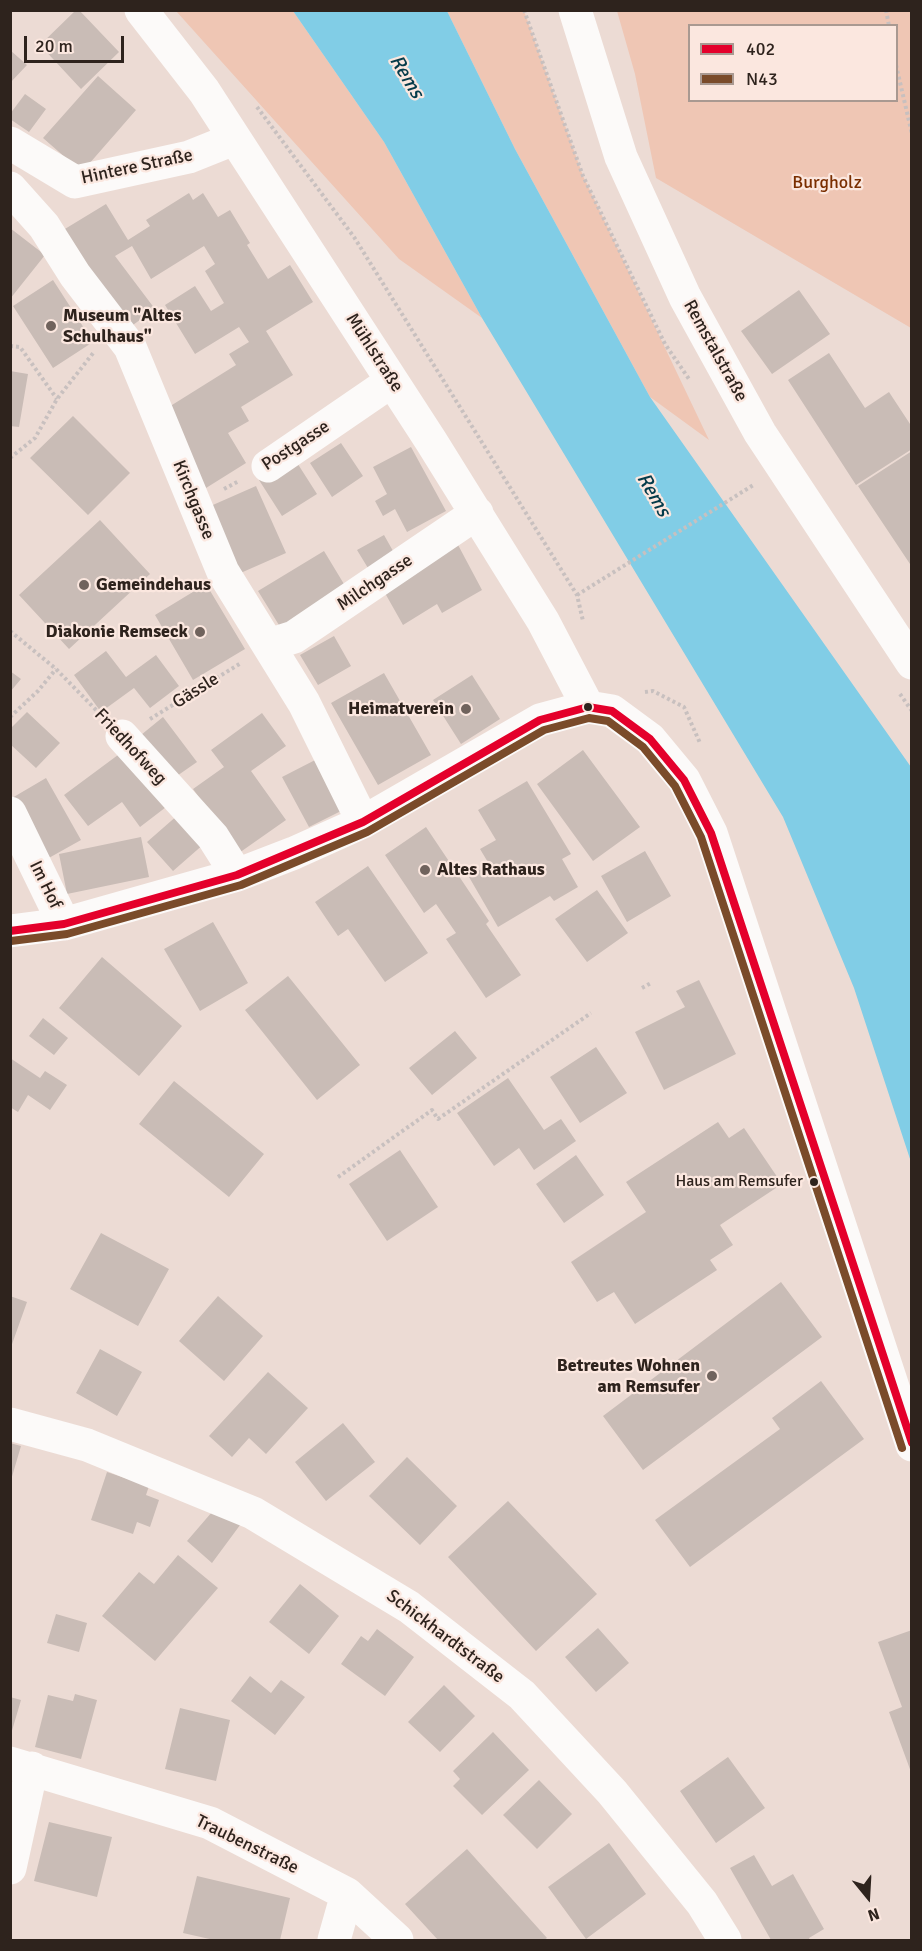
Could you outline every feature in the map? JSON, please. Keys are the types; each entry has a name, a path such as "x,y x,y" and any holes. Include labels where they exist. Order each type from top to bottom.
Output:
{"street":[{"name":"Mühlstraße","path":"141,10 204,91 477,513 543,621 588,707"},
{"name":"Remstalstraße","path":"575,10 621,157 685,297 760,433 912,663"},
{"name":"Hintere Straße","path":"10,143 75,182 189,158 234,139"},
{"name":"Kirchgasse","path":"10,188 44,226 75,275 130,347 223,572 304,703 363,822"},
{"name":"Postgasse","path":"268,466 392,381"},
{"name":"Milchgasse","path":"269,645 294,637 477,513"},
{"path":"10,931 64,924 237,875 294,853 363,822 540,720 588,707 612,711 650,739 684,780 711,833 912,1444"},
{"name":"Friedhofweg","path":"122,736 213,837 237,875"},
{"name":"Im Hof","path":"10,813 64,924"},
{"name":"Schickhardtstraße","path":"10,1424 87,1445 253,1513 409,1607 530,1704 612,1792 702,1903 725,1941"},
{"path":"10,1868 21,1765"},
{"name":"Traubenstraße","path":"21,1765 210,1823 347,1894 397,1941"},
{"path":"334,1941 347,1894"}],"path":[{"path":"898,70 912,134"},
{"path":"268,119 354,237 577,595 759,482"},
{"path":"10,458 35,438 57,399 114,325"},
{"path":"10,346 20,347 57,399"},
{"name":"Postgasse","path":"195,504 268,466"},
{"name":"Friedhofweg","path":"10,631 56,669 122,736"},
{"name":"Gässle","path":"122,736 269,645"},
{"path":"10,717 56,669"},
{"path":"642,988 651,983"},
{"path":"338,1177 432,1110 438,1119 591,1013"}],"green space":[{"path":"176,11 293,11 384,142 482,318 399,259"},
{"path":"447,11 524,11 583,176 709,440 650,397 515,149"},
{"name":"Burgholz","path":"617,11 911,11 911,328 656,178 635,74"}],"water":[{"name":"Rems","path":"293,11 447,11 515,149 650,397 911,767 911,1162 854,988 783,817 482,318 384,142"}],"building":[{"path":"76,10 79,10 119,52 81,89 40,45"},
{"path":"10,50 27,65 10,83"},
{"path":"98,76 136,110 82,172 43,138"},
{"path":"25,94 46,109 29,132 10,119 10,114"},
{"path":"189,193 193,200 203,193 218,217 230,210 250,243 247,245 268,279 290,265 313,302 266,331 293,375 241,407 249,421 228,433 246,463 206,488 164,410 236,365 229,354 249,342 239,327 195,354 165,305 195,286 211,311 224,303 205,271 215,264 204,246 151,279 132,246 115,256 155,309 126,330 55,235 106,204 128,240 150,226 146,220"},
{"path":"10,228 45,255 10,299"},
{"path":"53,280 93,342 53,368 13,306"},
{"path":"799,290 830,334 772,374 741,331"},
{"path":"829,353 865,408 889,392 912,427 912,449 856,485 788,380"},
{"path":"10,371 28,374 19,427 10,426"},
{"path":"73,416 130,473 88,515 30,458"},
{"path":"341,443 363,476 332,497 310,463"},
{"path":"411,447 446,511 407,532 395,509 383,516 375,501 387,494 373,467"},
{"path":"912,451 912,567 858,486"},
{"path":"294,458 317,494 282,516 259,480"},
{"path":"256,486 286,553 236,575 206,508"},
{"name":"Gemeindehaus","path":"100,520 150,574 69,649 19,595"},
{"path":"384,535 397,558 371,573 357,550"},
{"path":"457,543 482,590 442,613 437,604 403,625 381,586"},
{"path":"324,551 350,594 282,630 258,591"},
{"name":"Diakonie Remseck","path":"206,584 245,649 193,680 155,615"},
{"path":"334,636 351,666 318,685 300,655"},
{"path":"106,651 126,677 156,655 179,686 150,708 134,688 101,712 74,675"},
{"path":"10,671 21,679 10,692"},
{"path":"384,673 431,755 378,785 331,703"},
{"name":"Heimatverein","path":"472,675 500,719 461,744 433,700"},
{"path":"27,712 60,743 36,768 10,744 10,729"},
{"path":"262,713 286,746 251,771 286,820 239,853 193,789 224,767 211,750"},
{"path":"163,717 197,762 174,778 141,735"},
{"path":"583,750 640,827 593,861 537,784"},
{"path":"122,752 170,804 140,827 122,802 88,826 64,795"},
{"path":"321,757 347,808 309,827 282,777"},
{"path":"46,778 81,840 47,859 12,798"},
{"path":"527,781 571,854 562,859 578,887 554,901 550,896 498,927 469,877 489,864 480,849 496,840 478,810"},
{"path":"179,814 205,843 173,871 147,842"},
{"path":"426,827 489,921 486,924 521,975 486,998 446,939 456,933 436,904 424,913 385,855"},
{"path":"141,837 149,877 67,894 59,854"},
{"path":"645,851 671,896 627,922 601,876"},
{"path":"368,866 428,953 385,982 348,929 338,936 315,902"},
{"path":"597,890 628,933 587,962 555,919"},
{"path":"213,922 248,983 200,1011 164,949"},
{"path":"102,957 182,1026 139,1076 59,1008"},
{"path":"288,976 360,1065 317,1100 245,1010"},
{"path":"699,980 736,1054 664,1090 635,1032 685,1007 676,991"},
{"path":"43,1018 68,1038 54,1055 29,1036"},
{"path":"455,1031 477,1058 432,1095 409,1068"},
{"path":"596,1047 627,1093 580,1123 550,1077"},
{"path":"10,1058 40,1078 45,1071 67,1085 50,1110 28,1095 18,1112 10,1107"},
{"path":"508,1078 544,1130 561,1119 576,1141 534,1170 519,1148 494,1166 457,1113"},
{"path":"174,1081 264,1154 229,1197 139,1124"},
{"name":"Haus am Remsufer","path":"718,1122 729,1138 744,1128 782,1184 720,1225 733,1245 710,1260 717,1270 635,1324 614,1292 597,1302 571,1262 646,1212 626,1182"},
{"path":"400,1150 438,1207 387,1241 349,1184"},
{"path":"576,1155 604,1195 564,1223 536,1184"},
{"path":"101,1233 169,1269 138,1326 70,1289"},
{"name":"Betreutes Wohnen am Remsufer","path":"781,1282 822,1337 643,1470 603,1416"},
{"path":"10,1296 27,1302 11,1347 10,1347"},
{"path":"218,1296 263,1336 224,1381 179,1341"},
{"path":"100,1349 142,1372 117,1416 76,1393"},
{"path":"268,1372 308,1408 266,1454 249,1438 232,1457 209,1436"},
{"path":"821,1381 864,1439 690,1567 655,1520 780,1429 772,1418"},
{"path":"343,1423 375,1462 326,1501 295,1462"},
{"path":"10,1443 21,1446 11,1480 10,1480"},
{"path":"407,1457 457,1506 420,1545 369,1496"},
{"path":"107,1472 149,1486 146,1495 159,1500 150,1527 137,1522 133,1534 91,1520"},
{"path":"508,1501 597,1594 536,1651 448,1557"},
{"path":"218,1505 246,1517 212,1563 187,1541"},
{"path":"178,1555 218,1588 155,1661 102,1616 139,1572 154,1584"},
{"path":"300,1584 339,1616 309,1654 269,1622"},
{"path":"56,1614 87,1623 79,1652 47,1643"},
{"path":"598,1628 629,1663 596,1692 565,1657"},
{"path":"377,1629 414,1657 385,1696 341,1664 361,1636 368,1641"},
{"path":"912,1630 911,1772 889,1712 902,1707 878,1642"},
{"path":"250,1676 271,1693 281,1680 305,1697 275,1735 231,1701"},
{"path":"444,1685 475,1716 440,1752 408,1722"},
{"path":"75,1694 97,1700 81,1759 35,1747 48,1695 73,1701"},
{"path":"10,1697 21,1700 11,1734 10,1734"},
{"path":"180,1708 230,1720 216,1781 165,1769"},
{"path":"493,1732 529,1770 482,1815 453,1786 460,1779 453,1771"},
{"path":"728,1757 765,1808 716,1843 680,1791"},
{"path":"539,1780 572,1814 537,1849 503,1815"},
{"path":"49,1822 112,1837 97,1897 34,1881"},
{"path":"609,1843 646,1894 586,1939 548,1887"},
{"path":"467,1849 547,1938 544,1940 438,1940 405,1904"},
{"path":"754,1855 772,1886 793,1874 824,1929 809,1938 810,1940 771,1940 730,1868"},
{"path":"197,1876 290,1898 280,1940 214,1940 183,1933"}],"transit line":[{"name":"402","path":"10,931 64,924 237,875 363,822 540,720 588,707 612,711 650,739 684,780 711,833 912,1443"},
{"name":"N43","path":"11,941 67,934 241,885 367,832 544,730 589,718 608,721 643,747 675,786 701,837 902,1448"}],"place":[{"name":"Museum \"Altes Schulhaus\"","path":"51,326"},
{"name":"Gemeindehaus","path":"84,585"},
{"name":"Diakonie Remseck","path":"200,632"},
{"name":"Heimatverein","path":"466,709"},
{"name":"Altes Rathaus","path":"425,870"},
{"name":"Haus am Remsufer","path":"814,1182"},
{"name":"Betreutes Wohnen am Remsufer","path":"712,1376"}]}
